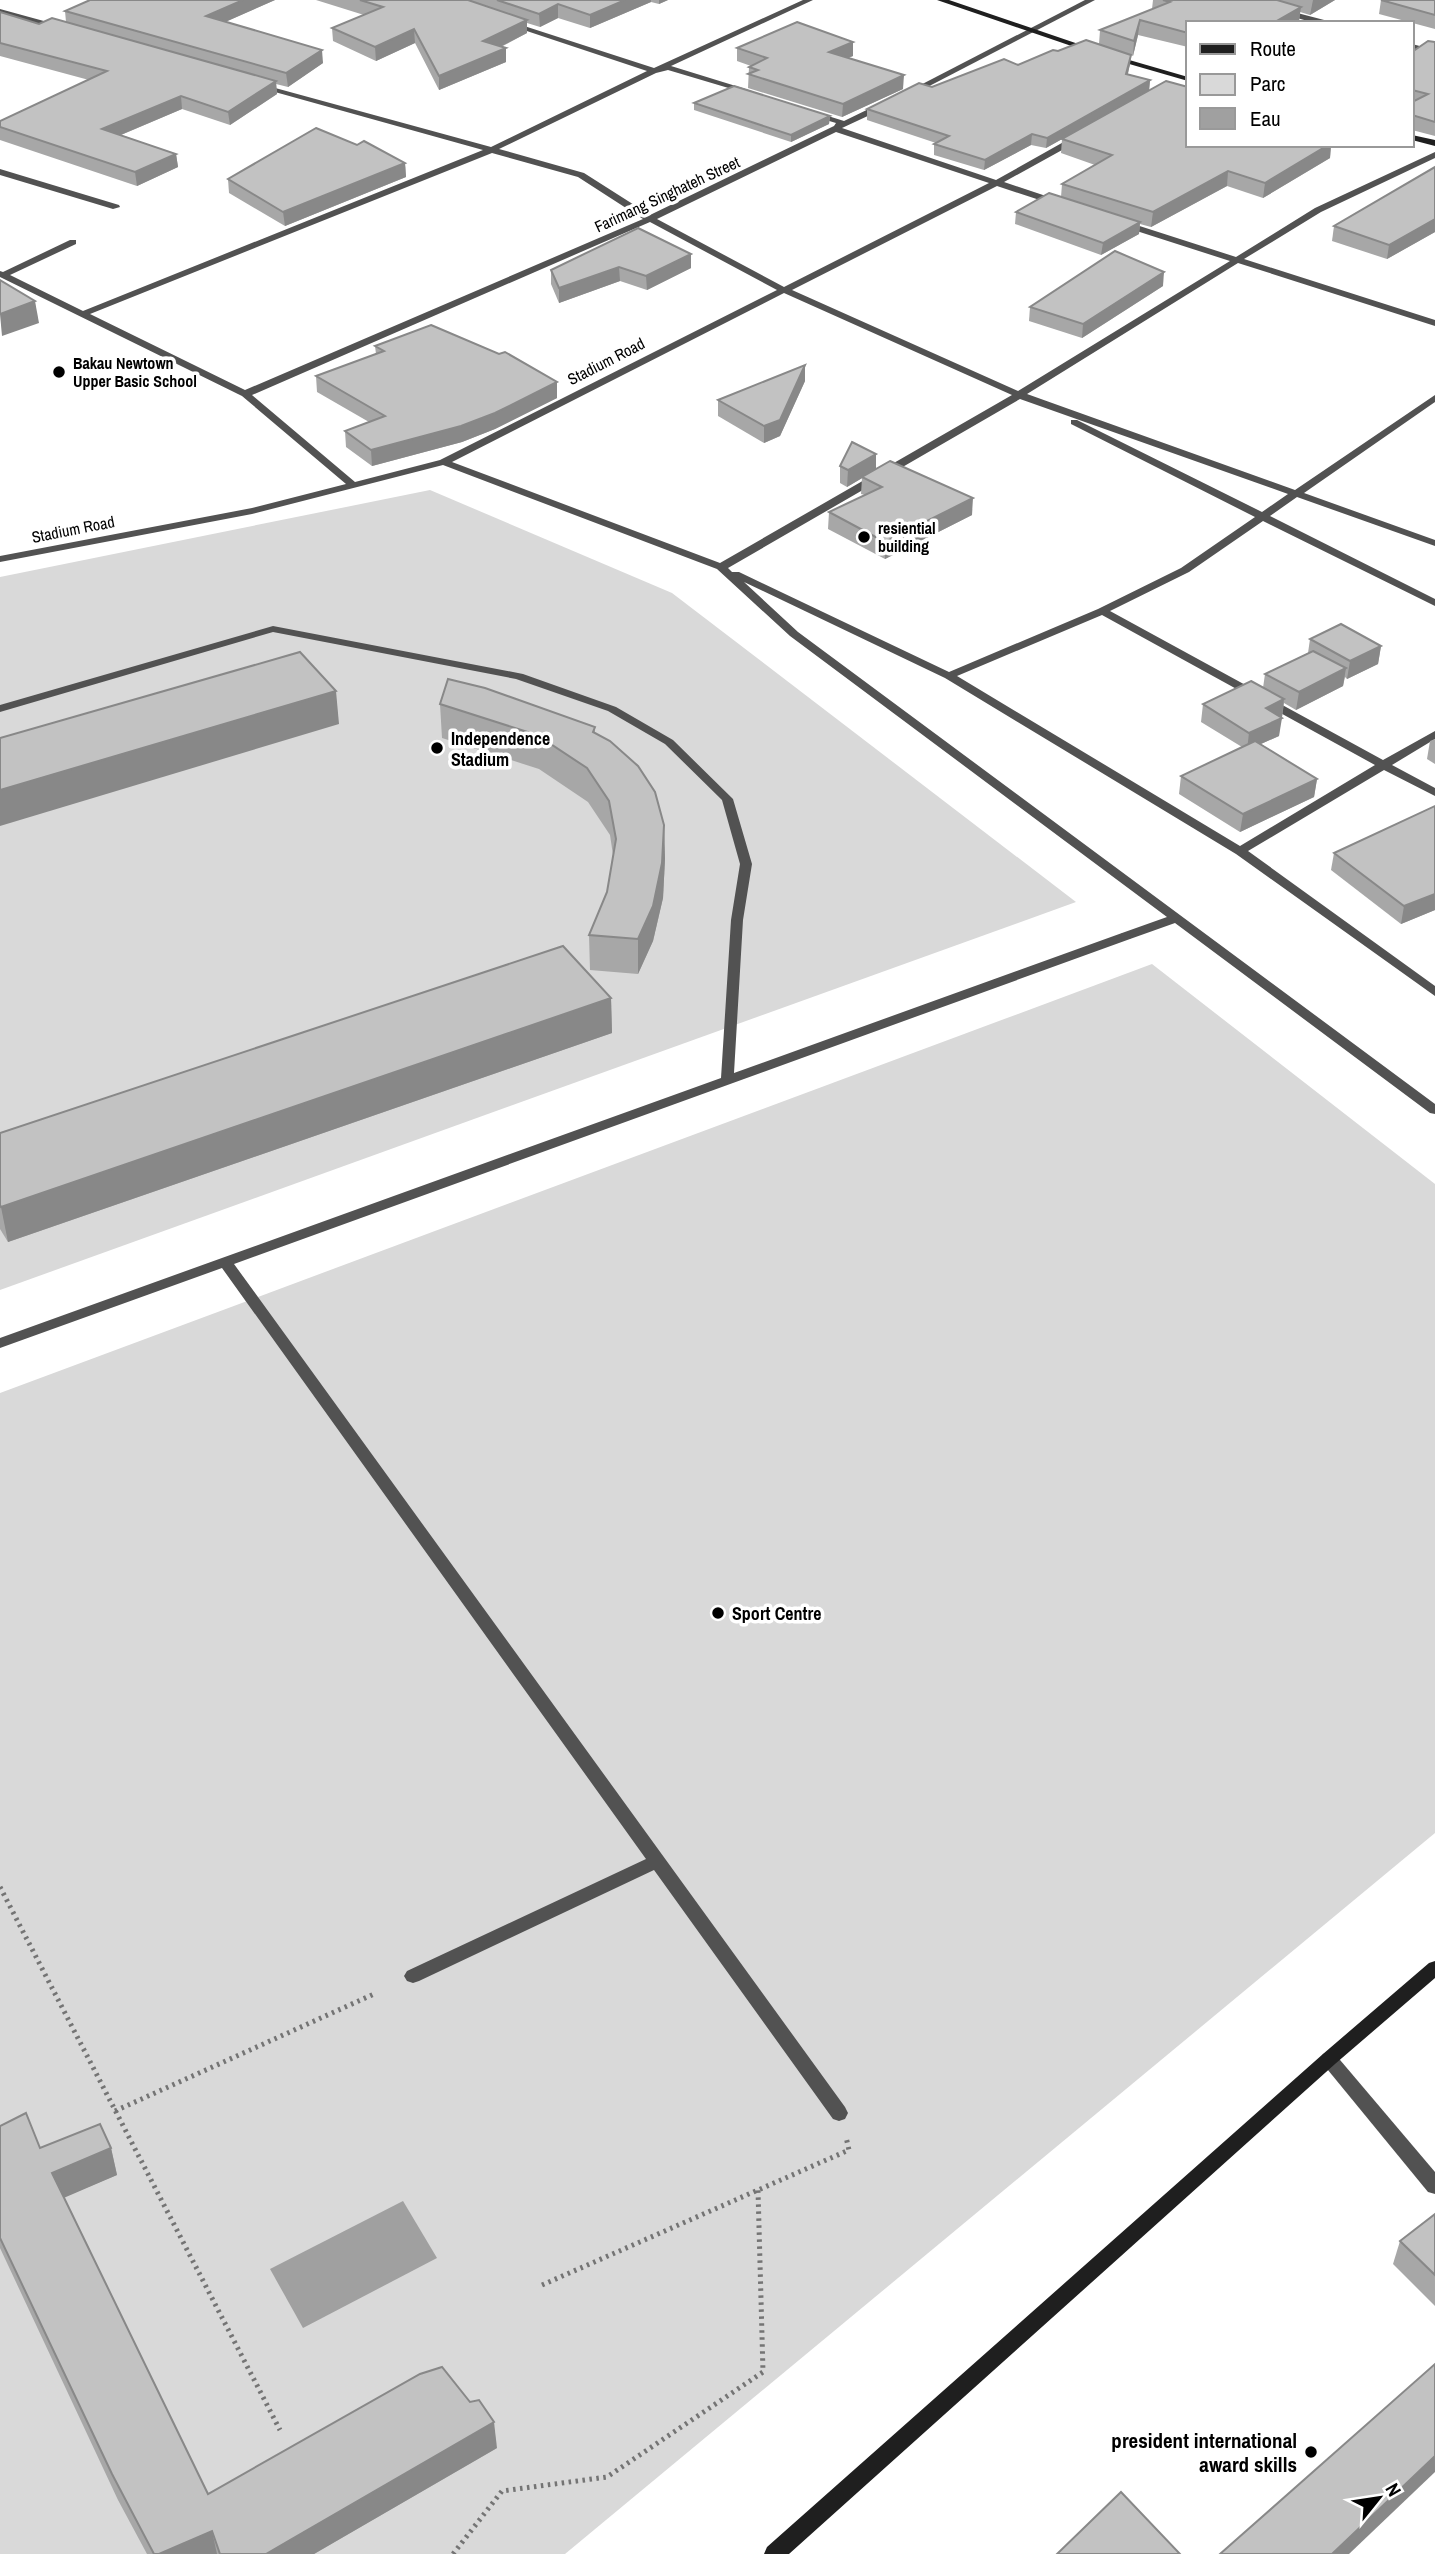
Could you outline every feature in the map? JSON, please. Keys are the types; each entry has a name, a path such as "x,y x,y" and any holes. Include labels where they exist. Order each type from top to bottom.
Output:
{"street":[{"path":"83,314 491,150 809,0"},
{"path":"941,0 1096,51"},
{"name":"Farimang Singhateh Street","path":"245,394 650,219 836,129 1091,0"},
{"path":"1277,10 1318,21"},
{"path":"0,11 66,30"},
{"path":"494,17 654,71 668,68 761,97"},
{"path":"1414,47 1435,52"},
{"path":"1108,55 1186,79"},
{"path":"1172,85 1186,79"},
{"path":"252,82 581,175 650,219 782,289 1019,395 1435,603"},
{"path":"801,110 841,122 836,129 1072,207"},
{"name":"Stadium Road","path":"0,559 252,511 444,462 996,183 1090,131"},
{"path":"1414,138 1435,143"},
{"path":"721,567 1019,395 1318,210 1435,155"},
{"path":"0,172 116,207"},
{"path":"1110,220 1435,323"},
{"path":"2,275 74,242"},
{"path":"2,275 245,394 353,485"},
{"path":"1019,395 1435,542"},
{"path":"949,676 1102,611 1185,570 1435,398"},
{"path":"444,462 721,567 949,676 1240,851 1435,992"},
{"path":"721,567 794,634 1435,1110"},
{"path":"1102,611 1435,793"},
{"path":"2,706 273,629 520,676 612,709 669,742 727,799 746,864 737,920 727,1080"},
{"path":"1240,851 1435,734"},
{"path":"0,1343 1176,918"},
{"path":"225,1262 839,2113"},
{"path":"413,1976 657,1861"},
{"path":"774,2554 1329,2059 1435,1968"},
{"path":"1329,2059 1435,2186"}],"path":[{"path":"0,1887 280,2430"},
{"path":"116,2111 374,1994"},
{"path":"542,2285 849,2150 839,2113"},
{"path":"453,2554 502,2491 607,2477 763,2372 758,2190"}],"green space":[{"name":"Independence Stadium","path":"430,490 672,593 1076,902 0,1290 0,577"},
{"name":"Sport Centre","path":"1152,964 1435,1184 1435,1833 565,2554 0,2554 0,1393"}],"water":[{"path":"403,2201 437,2258 303,2328 270,2269"}],"building":[{"path":"90,0 243,0 206,16 322,50 286,73 65,11"},
{"path":"360,0 468,0 527,20 483,41 506,48 439,76 414,29 375,47 332,28 383,7"},
{"path":"497,0 625,0 590,15 558,4 539,14"},
{"path":"1163,0 1277,0 1301,7 1276,21 1186,21 1186,32 1140,20 1134,41 1100,30 1170,2"},
{"path":"1381,0 1435,0 1435,15"},
{"path":"0,12 39,24 52,18 276,81 228,112 181,96 102,129 176,154 135,172 0,127 0,121 107,71 0,43"},
{"path":"797,22 853,42 829,52 904,75 843,104 748,74 758,70 749,67 767,58 737,48"},
{"path":"1086,40 1131,55 1126,74 1150,80 1047,138 1032,134 985,160 934,144 949,136 867,109 919,83 932,87 1004,59 1018,65"},
{"path":"1428,41 1435,42 1435,122 1414,116 1414,101 1428,94 1414,90 1414,51"},
{"path":"1166,81 1186,86 1186,147 1325,147 1265,183 1228,171 1153,212 1062,184 1112,155 1062,139"},
{"path":"734,86 830,116 791,135 694,103"},
{"path":"316,128 357,145 364,141 405,163 283,212 228,179"},
{"path":"1435,167 1435,219 1389,245 1334,226"},
{"path":"1049,193 1140,222 1103,243 1016,212"},
{"path":"638,228 691,254 646,276 619,267 559,288 551,270"},
{"path":"1115,251 1164,272 1083,324 1030,307"},
{"path":"0,280 35,301 0,314"},
{"path":"431,325 499,354 505,352 557,382 495,413 461,426 371,450 345,431 385,416 316,376 384,351 375,346"},
{"path":"805,365 780,420 764,426 718,400"},
{"path":"852,442 876,454 848,470 840,466"},
{"path":"890,461 973,498 885,542 829,512 882,487 862,477"},
{"path":"1341,624 1381,646 1350,661 1310,639"},
{"path":"1313,651 1346,668 1299,692 1265,674"},
{"path":"300,652 336,691 0,790 0,738"},
{"path":"448,679 485,688 595,727 593,732 610,741 638,766 655,792 664,825 662,863 653,906 638,939 589,935 607,892 616,839 609,801 587,768 537,735 440,704"},
{"path":"1251,681 1284,699 1266,708 1282,718 1249,733 1203,704"},
{"path":"1255,741 1317,779 1243,814 1181,776"},
{"path":"1435,806 1435,894 1404,906 1334,853"},
{"path":"563,946 611,998 1,1207 0,1205 0,1133"},
{"path":"26,2113 40,2148 100,2124 111,2148 52,2173 208,2494 420,2374 442,2367 470,2402 479,2400 494,2422 266,2554 220,2554 212,2531 154,2554 112,2474 0,2238 0,2126"},
{"path":"1435,2214 1435,2275 1400,2241"},
{"path":"1435,2364 1435,2456 1332,2554 1220,2554"},
{"path":"1121,2492 1180,2554 1057,2554"}],"place":[{"name":"Bakau Newtown Upper Basic School","path":"59,372"},
{"name":"resiential building","path":"864,537"},
{"name":"Independence Stadium","path":"437,748"},
{"name":"Sport Centre","path":"718,1613"},
{"name":"president international award skills","path":"1311,2452"}]}
